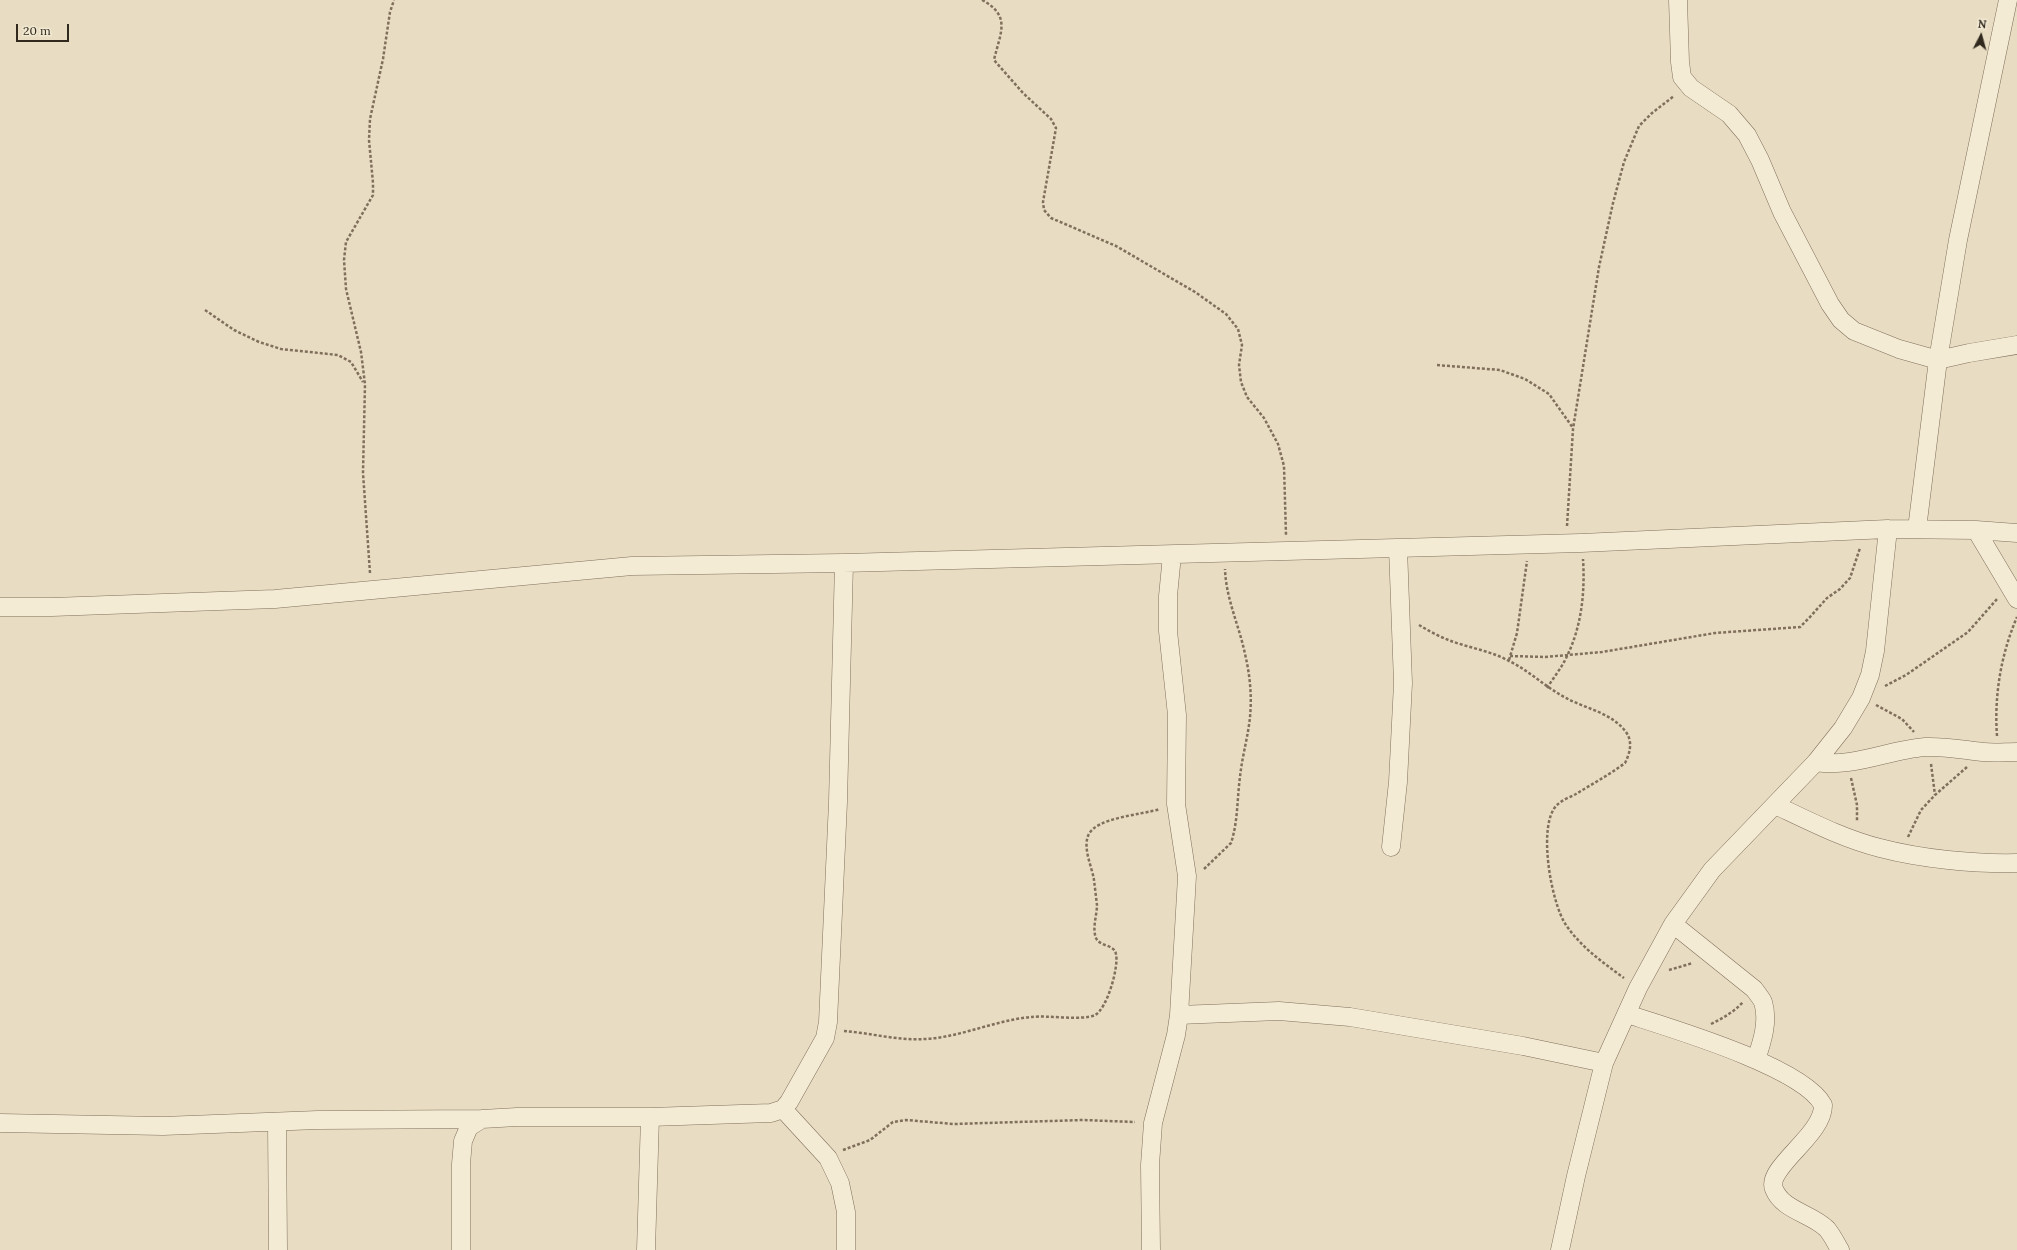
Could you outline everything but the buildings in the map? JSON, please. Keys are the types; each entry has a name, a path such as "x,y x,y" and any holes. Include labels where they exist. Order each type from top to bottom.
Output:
{"street":[{"path":"1678,0 1680,62 1682,77 1691,88 1729,114 1746,135 1760,160 1782,212 1830,304 1840,320 1854,331 1899,348 1938,360 2017,345"},
{"path":"1917,529 1938,360 1961,225 2008,0"},
{"path":"1560,1250 1576,1176 1604,1063 1642,982 1674,924 1712,870 1816,762 1843,728 1862,695 1870,675 1878,632 1888,529"},
{"path":"0,607 52,607 275,599 632,566 844,563 1172,555 1574,543 1888,529 1976,530 2017,533"},
{"path":"1976,530 2013,592"},
{"path":"1391,847 1401,728 1403,683 1398,548"},
{"path":"1151,1250 1150,1165 1153,1123 1176,1035 1179,1015 1187,876 1176,804 1177,714 1168,617 1168,596 1172,555"},
{"path":"0,1123 163,1126 517,1117 650,1117 760,1114 783,1109 796,1093 826,1038 827,1030 838,802 844,563"},
{"path":"1816,762 1832,764 1847,763 1897,751 1926,747 1955,748 1990,752 2017,752"},
{"path":"1775,805 1832,831 1880,848 1930,857 2017,864"},
{"path":"1674,924 1754,989 1763,1002 1765,1018 1763,1039 1756,1060"},
{"path":"1179,1015 1279,1011 1350,1016 1523,1046 1604,1063"},
{"path":"1627,1014 1684,1032 1756,1060 1806,1086 1815,1093 1823,1105 1822,1114 1818,1124 1801,1146 1782,1165 1774,1176 1773,1187 1778,1196 1787,1205 1811,1218 1827,1230 1840,1250"},
{"path":"783,1109 828,1158 840,1183 846,1212 846,1250"},
{"path":"646,1250 650,1117"},
{"path":"461,1250 461,1164 463,1142 469,1127 482,1119"},
{"path":"277,1122 278,1250"}],"path":[{"path":"372,590 364,515 363,473 365,384 361,352 346,288 344,260 346,242 373,194 369,140 370,119 383,59 390,12 394,0"},
{"path":"982,0 991,5 998,13 1003,23 994,60 1023,93 1051,119 1056,128 1042,202 1044,210 1051,218 1116,246 1194,292 1226,314 1238,329 1242,345 1239,365 1241,382 1247,397 1264,418 1278,444 1284,466 1286,551"},
{"path":"1547,688 1568,655 1576,635 1582,602 1584,584 1574,543 1573,429 1599,267 1611,209 1627,155 1639,126 1652,113 1676,95 1691,88"},
{"path":"204,310 234,330 259,342 281,349 338,355 351,362 365,384"},
{"path":"1437,365 1500,370 1525,379 1549,394 1573,429"},
{"path":"1510,656 1568,655 1602,652 1715,633 1800,626 1827,598 1840,589 1850,578 1866,530"},
{"path":"1509,660 1517,633 1521,610 1528,544"},
{"path":"1203,870 1231,843 1236,821 1240,777 1250,718 1252,694 1245,654 1227,589 1225,553"},
{"path":"1862,695 1906,675 1956,641 2013,592"},
{"path":"1401,614 1430,632 1450,641 1509,660 1547,688 1616,722 1626,732 1630,742 1630,752 1625,763 1557,805 1549,818 1546,840 1555,900 1564,923 1579,941 1589,950 1642,982 1714,956"},
{"path":"1902,852 1921,810 1935,795 1990,752 1996,723 1998,689 2005,653 2017,617"},
{"path":"1862,695 1902,719 1926,747 1932,768 1935,795"},
{"path":"1847,763 1857,805 1855,839"},
{"path":"827,1030 924,1040 962,1033 994,1022 1018,1018 1047,1015 1088,1018 1096,1015 1104,1005 1111,988 1116,965 1116,955 1114,949 1098,941 1096,936 1097,905 1094,878 1087,846 1088,836 1094,827 1116,818 1148,813 1176,804"},
{"path":"1684,1032 1721,1019 1737,1008 1754,989"},
{"path":"828,1158 845,1149 870,1140 893,1122 906,1120 954,1124 1083,1120 1153,1123"}]}
